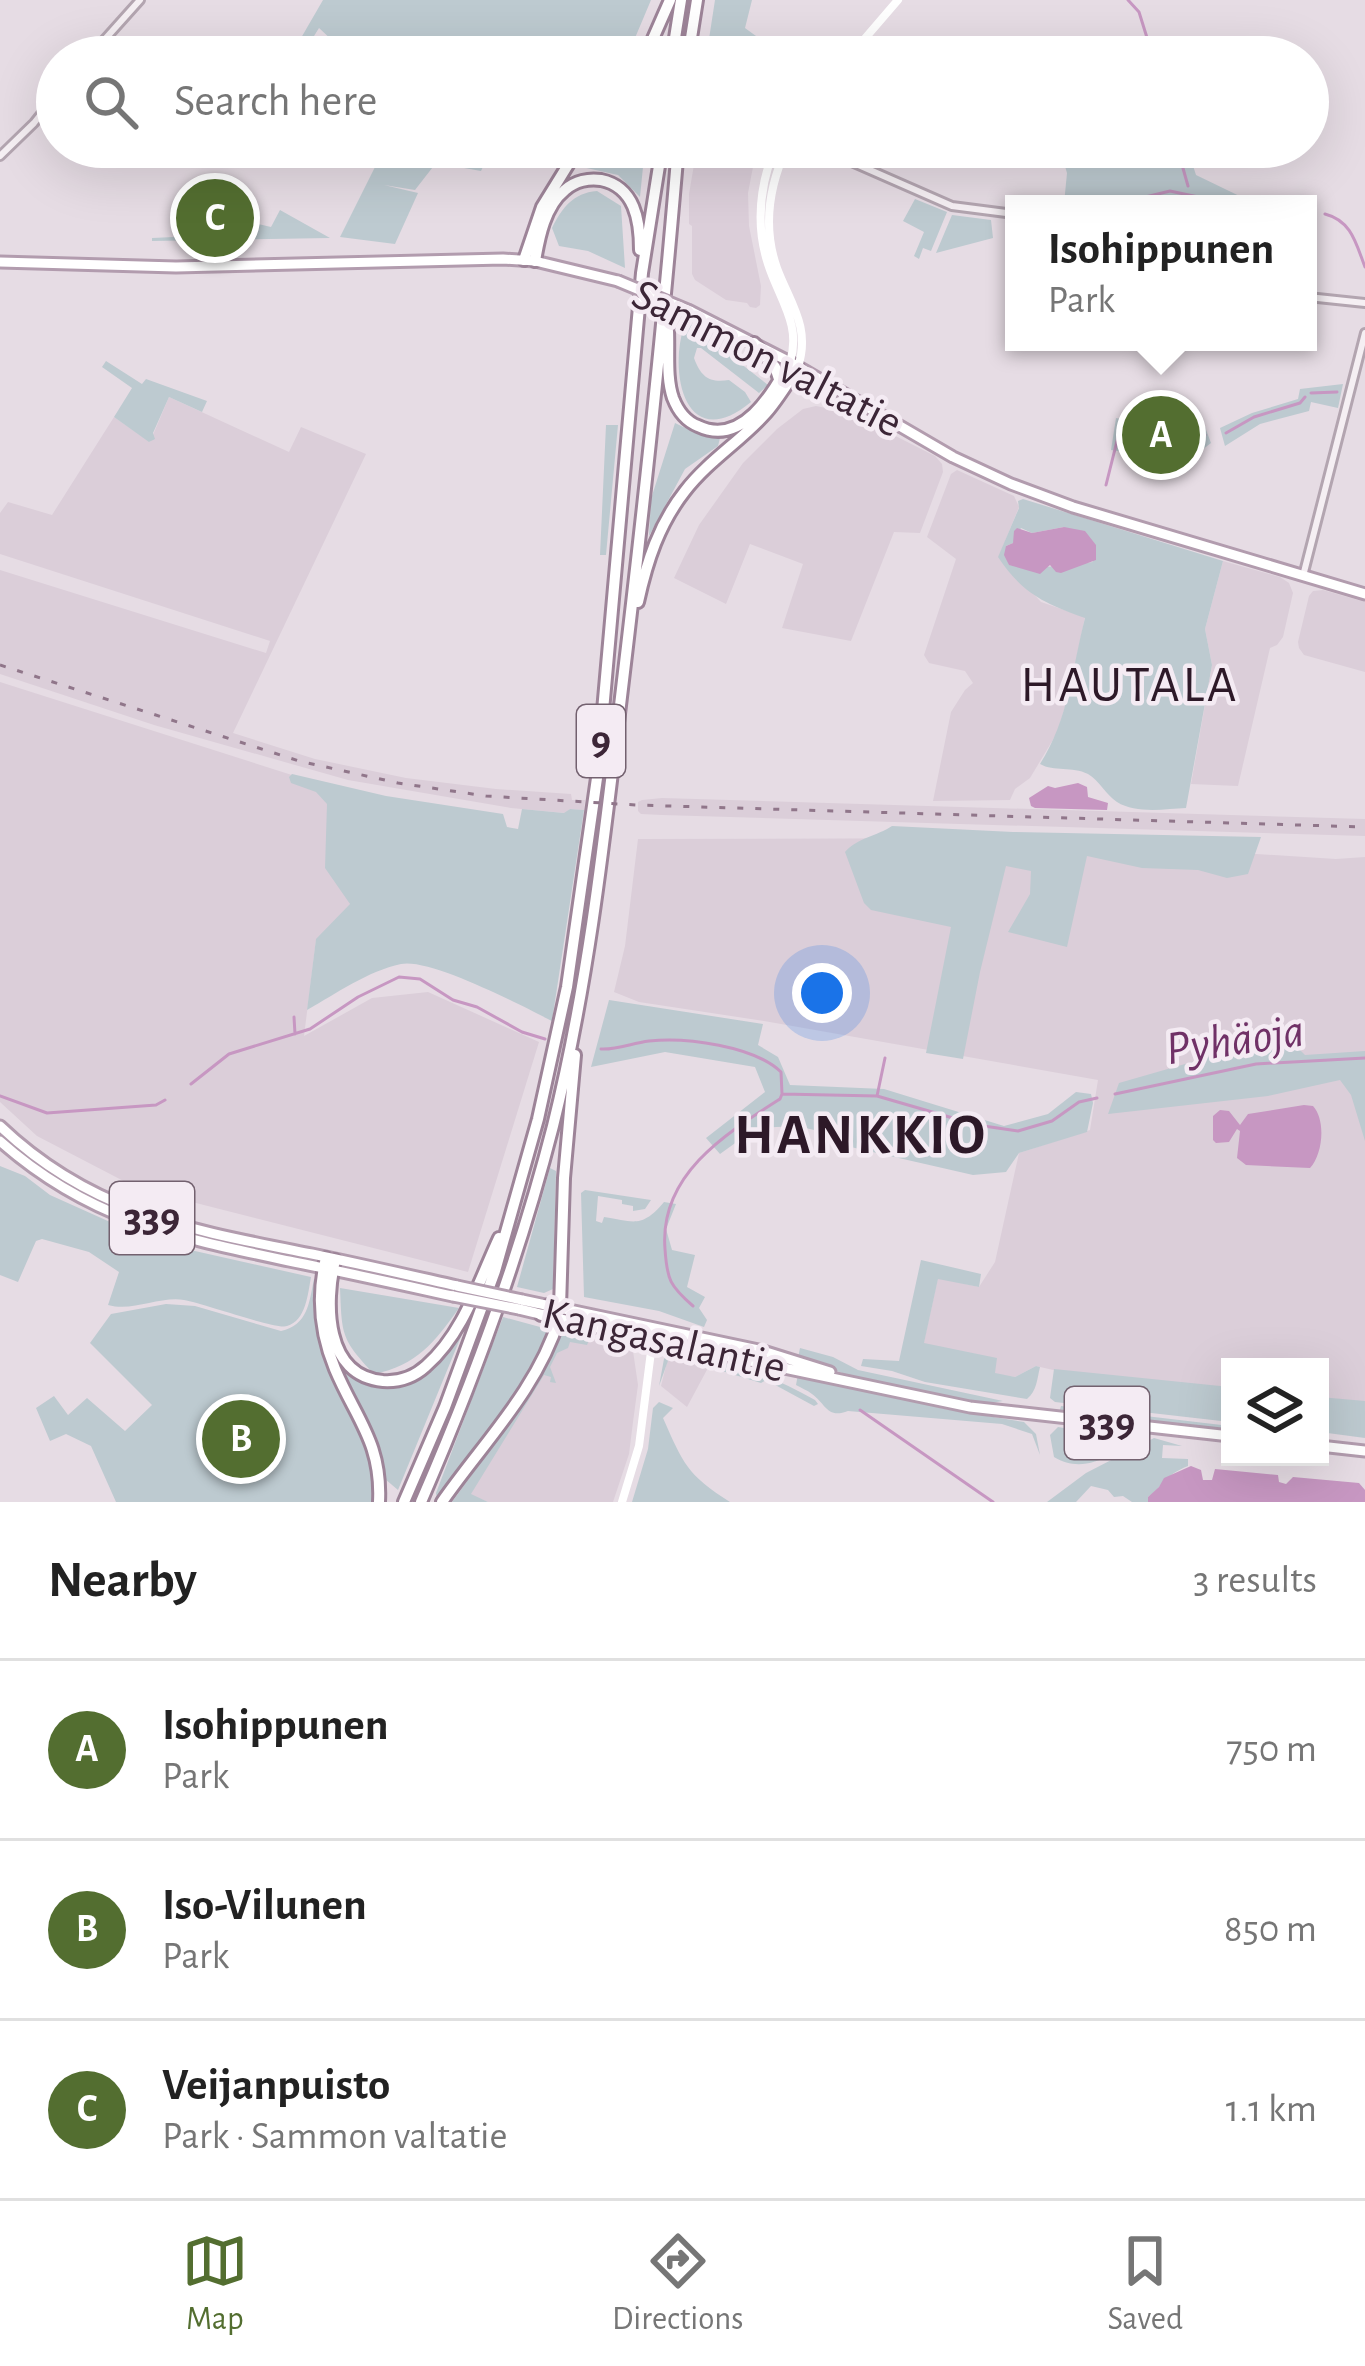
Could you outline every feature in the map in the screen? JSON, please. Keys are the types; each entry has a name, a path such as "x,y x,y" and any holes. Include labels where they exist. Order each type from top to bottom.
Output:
{"highway":[{"path":"654,36 670,0"},
{"path":"675,36 681,0"},
{"path":"691,36 697,0"},
{"path":"530,260 533,229 565,168"},
{"name":"9","path":"404,1502 464,1360 516,1202 567,987 605,694 642,273 659,168"},
{"name":"9","path":"421,1502 478,1364 514,1259 554,1122 577,1015 602,863 628,640 675,168"},
{"path":"530,260 555,200 571,185 596,179 620,188 632,202 642,273"},
{"path":"666,298 671,388 686,420 709,430 731,430 747,420 794,365"},
{"path":"754,343 775,367 778,382"},
{"path":"628,640 647,563 675,505 702,471 766,413 794,365"},
{"path":"442,1502 525,1392 553,1312 577,1015"},
{"path":"329,1264 329,1317 344,1359 357,1372 374,1379 405,1379 426,1366 450,1338 516,1202"},
{"path":"329,1264 320,1294 325,1339 371,1443 379,1472 379,1502"}],"main road":[{"path":"867,36 898,0"},
{"path":"769,168 761,226 766,256 788,308 794,365"},
{"path":"779,168 772,186 769,225 778,270 801,321 803,339 794,365"},
{"name":"Sammon valtatie","path":"0,262 176,267 530,260 618,281 754,343 953,457 1011,484 1091,513 1365,594"},
{"path":"771,352 786,349 794,335"},
{"name":"339","path":"0,1126 50,1168 144,1216 329,1264"},
{"name":"339","path":"0,1141 56,1185 116,1215 169,1234 329,1264"},
{"name":"Kangasalantie","path":"329,1264 653,1334 764,1352 875,1387 985,1409 1221,1435"},
{"path":"622,1502 639,1445 653,1334"},
{"path":"1329,1447 1365,1451"}],"street":[{"path":"108,36 140,0"},
{"path":"0,156 36,120"},
{"path":"867,168 952,206 1005,213"},
{"path":"1317,298 1365,303"},
{"path":"1303,576 1365,333"}],"shaded area":[{"path":"323,0 651,0 636,36 328,36 319,28 314,36 302,36"},
{"path":"715,0 752,0 745,28 756,36 709,36"},
{"path":"374,168 432,168 415,190 384,185 418,193 395,244 340,237"},
{"path":"586,168 643,168 640,197 618,175"},
{"path":"693,168 753,168 749,226 761,286 756,308 726,300 695,280 689,194"},
{"path":"1066,168 1194,168 1196,175 1237,195 1065,195"},
{"path":"597,191 621,206 625,268 588,251 559,246 552,228 569,203"},
{"path":"915,199 947,212 931,251 923,248 919,259 914,256 924,232 903,221"},
{"path":"197,210 271,227 280,210 330,238 152,241 196,236"},
{"path":"952,215 991,220 993,238 936,253"},
{"path":"690,324 768,385 759,393 697,348 694,358 703,374 729,380 751,402 729,416 711,420 688,403 679,366 684,326"},
{"path":"106,361 142,384 146,379 207,401 202,412 169,397 153,433 155,439 149,442 114,417 132,388 102,367"},
{"path":"1343,384 1338,408 1311,402 1309,411 1260,424 1225,446 1220,428 1298,399 1300,389"},
{"path":"169,397 289,452 301,427 366,454 233,733 315,759 406,778 571,794 572,800 585,800 584,810 511,808 348,780 154,725 0,674 0,570 266,653 270,641 0,554 0,513 8,502 52,515 114,417 150,442"},
{"path":"816,406 850,413 935,456 942,464 920,533 894,532 851,641 782,628 803,564 750,544 726,604 674,578 699,525 743,463 777,429 803,409"},
{"path":"1116,418 1158,426 1205,427 1211,443 1198,453 1111,450"},
{"path":"675,423 720,438 718,446 685,469 649,536 651,499"},
{"path":"606,425 618,425 606,555 600,555"},
{"path":"957,470 1014,496 1019,507 999,556 1041,602 1085,617 1057,733 1030,778 1015,789 1010,800 933,801 951,712 973,683 965,671 929,663 924,655 956,559 927,537 951,474"},
{"path":"1018,501 1223,561 1205,629 1212,665 1186,808 1125,806 1088,774 1040,764 1064,711 1085,618 1036,596 998,557","holes":["1064,527 1093,562 1009,565 1006,546 1021,528 1032,533"]},
{"path":"1064,527 1085,531 1096,545 1096,560 1061,573 1050,565 1040,574 1009,565 1004,555 1017,528 1032,533"},
{"path":"1223,561 1280,577 1293,593 1283,637 1270,648 1238,786 1191,784 1212,665 1205,629"},
{"path":"1323,590 1365,602 1365,672 1304,655 1299,648 1309,596"},
{"path":"0,682 336,789 350,905 316,940 304,1036 372,998 428,992 539,1042 468,1272 137,1188 37,1136 0,1102"},
{"path":"292,774 386,796 503,814 507,827 518,829 522,809 584,810 552,1021 476,985 415,964 377,972 307,1010 316,939 350,904 325,868 327,804 316,792 291,783"},
{"path":"1078,783 1087,787 1088,797 1108,803 1107,810 1031,806 1029,798 1048,786"},
{"path":"662,798 1365,819 1365,836 638,811 638,802"},
{"path":"892,826 1261,837 1248,874 1227,878 1087,856 1067,947 1008,932 1030,894 1031,871 1006,866 963,1059 926,1053 951,927 871,910 845,852"},
{"path":"1005,838 1365,857 1365,1405 1329,1402 1329,1358 1221,1358 1221,1391 1079,1376 1036,1366 1015,1377 919,1364 938,1278 979,1287 995,1262 1019,1153 1090,1130 1098,1080 639,1002 614,992 625,946 638,839"},
{"path":"609,1000 763,1024 758,1045 778,1057 790,1085 884,1089 1004,1126 1048,1114 1076,1092 1091,1094 1087,1132 1019,1153 1006,1172 973,1175 842,1145 844,1137 797,1126 756,1128 720,1154 706,1138 765,1092 755,1067 665,1052 591,1067"},
{"path":"1288,1038 1305,1055 1365,1051 1365,1141 1351,1095 1340,1080 1268,1096 1108,1114 1119,1083"},
{"path":"1313,1106 1321,1128 1318,1154 1310,1168 1246,1165 1237,1158 1237,1129 1229,1142 1213,1140 1213,1116 1220,1110 1229,1111 1240,1125 1248,1114"},
{"path":"0,1166 25,1176 50,1195 139,1235 311,1277 302,1313 293,1323 280,1326 184,1300 108,1305 119,1272 89,1252 42,1239 36,1241 18,1282 0,1275"},
{"path":"550,1168 556,1171 553,1289 544,1293 517,1287"},
{"path":"581,1193 651,1200 645,1209 633,1211 622,1200 598,1196 596,1221 602,1223 604,1217 637,1221 664,1202 676,1204 666,1229 672,1250 695,1255 687,1287 705,1297 699,1308 707,1320 704,1327 659,1311 584,1297"},
{"path":"921,1260 981,1274 979,1287 938,1279 924,1343 997,1358 995,1373 1015,1377 1040,1367 1035,1389 1027,1399 861,1366 863,1359 899,1361"},
{"path":"314,1279 317,1312 370,1448 375,1502 116,1502 91,1446 66,1434 50,1441 36,1408 54,1396 68,1415 87,1398 125,1431 152,1405 90,1343 111,1314 166,1304 195,1306 281,1331 302,1318"},
{"path":"340,1288 459,1308 423,1351 402,1365 374,1374 345,1336"},
{"path":"503,1317 551,1330 524,1382 437,1499 436,1493"},
{"path":"560,1332 590,1338 587,1345 570,1342 557,1353 550,1367 556,1383 544,1375 471,1494 488,1502 452,1502 524,1398"},
{"path":"562,1332 633,1351 638,1385 629,1454 613,1502 488,1502 470,1495"},
{"path":"462,1334 398,1490 385,1479 377,1438 342,1368 382,1386 411,1384"},
{"path":"800,1348 858,1370 1003,1401 984,1404 863,1380 798,1358"},
{"path":"668,1354 762,1375 818,1404 766,1380 761,1383 669,1358 659,1386"},
{"path":"668,1358 709,1366 687,1407 661,1386"},
{"path":"1054,1369 1221,1386 1221,1421 1055,1402 1050,1398"},
{"path":"798,1374 945,1409 1024,1422 1036,1434 1040,1455 1032,1434 1002,1424 831,1412 796,1385"},
{"path":"1329,1398 1365,1401 1365,1438 1329,1433"},
{"path":"659,1402 673,1408 663,1418 688,1467 730,1502 632,1502 648,1449 653,1408"},
{"path":"1061,1406 1221,1425 1221,1431 1059,1413"},
{"path":"1058,1427 1143,1437 1099,1460 1077,1464 1054,1457 1050,1435"},
{"path":"1154,1438 1182,1446 1163,1445 1162,1458 1188,1459 1188,1466 1169,1477 1148,1502 1114,1497 1108,1490 1091,1486 1076,1502 1047,1502 1086,1473"},
{"path":"1191,1466 1201,1470 1203,1480 1212,1480 1215,1469 1278,1475 1279,1482 1286,1484 1293,1477 1359,1483 1365,1490 1365,1502 1148,1502 1164,1478"}],"waterway":[{"path":"1128,0 1139,12 1146,36"},
{"path":"1183,168 1188,186"},
{"path":"1154,195 1170,191 1189,195"},
{"path":"1325,214 1347,228 1365,267"},
{"path":"1311,393 1337,392"},
{"path":"1226,433 1305,397"},
{"path":"1106,485 1123,426 1205,435"},
{"path":"191,1084 229,1054 310,1029 399,977 420,979 453,1000 545,1039"},
{"path":"294,1017 295,1034"},
{"path":"601,1049 649,1041 700,1042 754,1056 781,1072 780,1099 718,1142 684,1178 673,1199 666,1223 667,1268 671,1282 693,1306"},
{"path":"877,1096 885,1058"},
{"name":"Pyhäoja","path":"1115,1094 1256,1064 1365,1058"},
{"name":"Pyhäoja","path":"782,1094 877,1096 977,1125 1018,1131 1052,1121 1079,1102 1097,1098"},
{"path":"0,1096 47,1113 156,1105 165,1100"},
{"path":"860,1410 993,1502"}],"railway":[{"path":"0,665 299,761 486,796 636,805 1365,827"}],"place":[{"name":"Veijanpuisto","path":"215,218"},
{"name":"Isohippunen","path":"1161,435"},
{"name":"Iso-Vilunen","path":"241,1439"}],"district":[{"name":"HAUTALA","path":"1130,685"},
{"name":"HANKKIO","path":"861,1135"}]}
